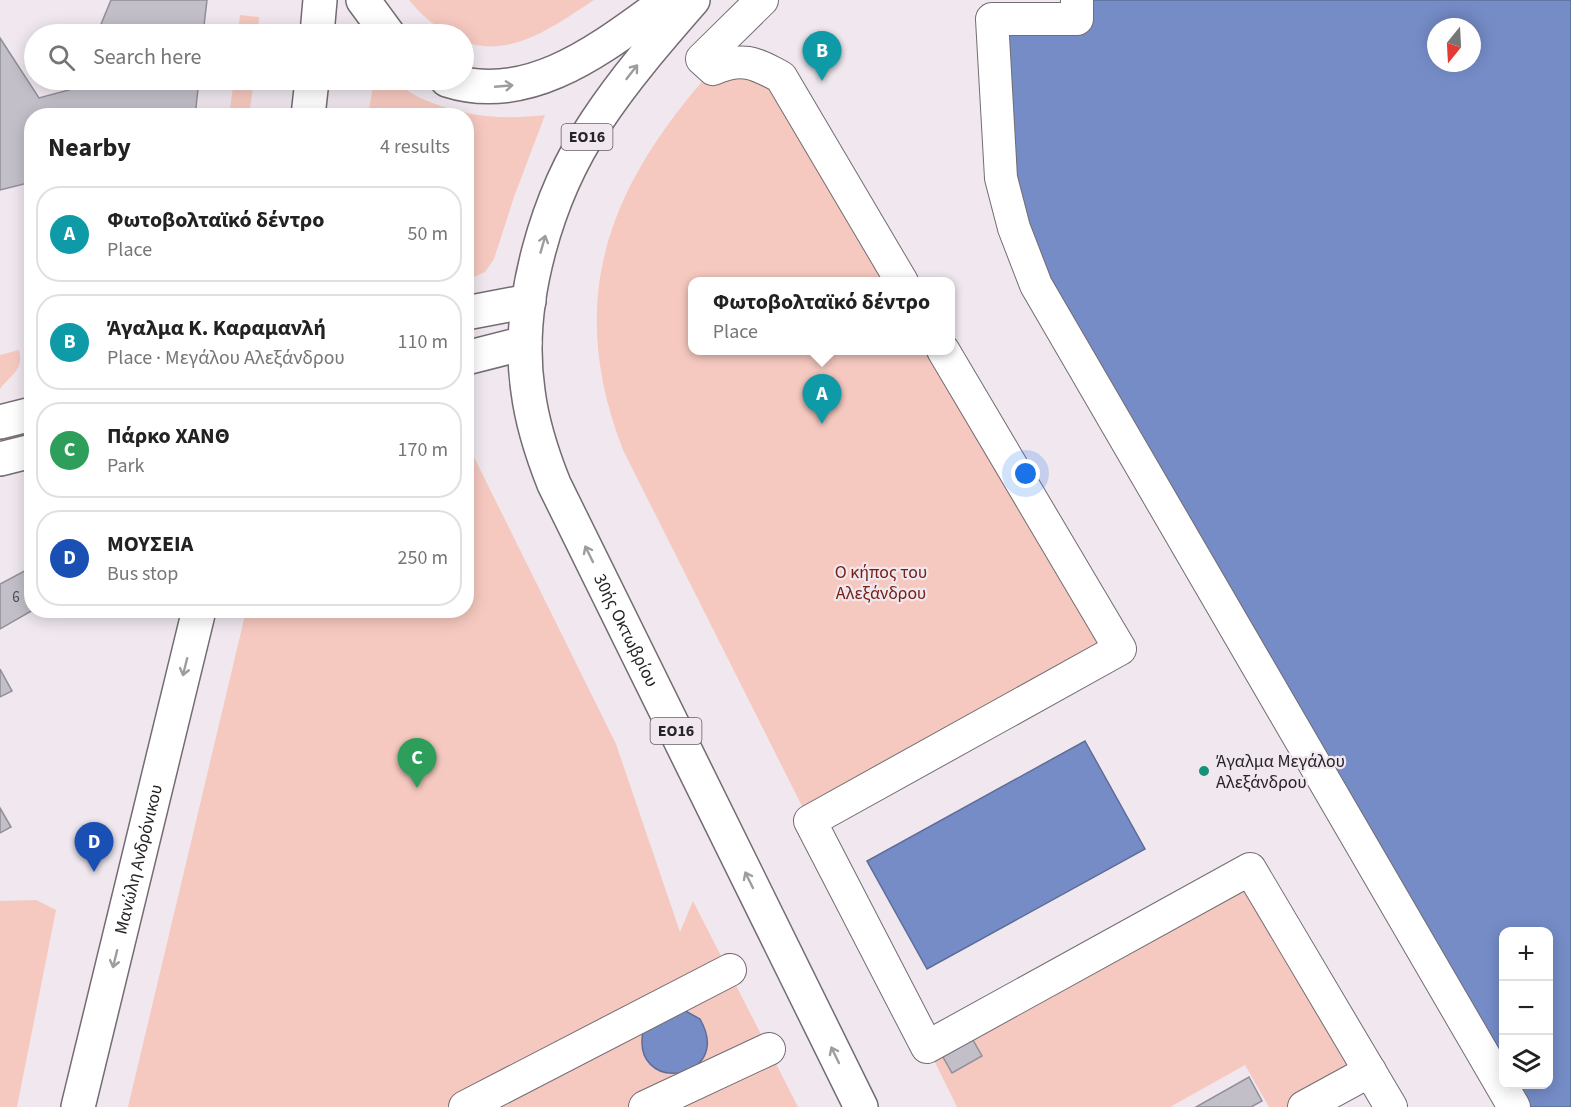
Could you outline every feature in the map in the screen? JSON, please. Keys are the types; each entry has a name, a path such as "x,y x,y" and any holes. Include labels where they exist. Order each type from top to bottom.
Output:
{"main road":[{"path":"317,24 320,0"},
{"path":"363,0 381,24"},
{"path":"474,84 494,87 512,86 539,79 604,45 668,0"},
{"name":"ΕΟ16","path":"529,301 547,228 570,167 616,93 693,0"},
{"path":"309,108 311,90"},
{"path":"474,311 529,301"},
{"name":"30ής Οκτωβρίου","path":"529,301 525,343 530,408 554,484 861,1107"},
{"path":"474,356 525,343"},
{"path":"0,459 24,453"},
{"name":"Μανώλη Ανδρόνικου","path":"78,1107 197,618"}],"street":[{"path":"782,0 776,8 764,0 702,59 713,69 731,62 747,62 782,77 900,277"},
{"path":"1077,0 1077,19 992,19 1001,178 1018,242 1042,294 1514,1107"},
{"path":"945,355 1120,649 810,821 927,1047 1250,869 1391,1107"},
{"path":"482,1103 730,970"},
{"path":"645,1107 769,1049"},
{"path":"1304,1107 1370,1071"}],"green space":[{"path":"409,0 594,0 534,36 502,46 474,44 474,24 434,24"},
{"path":"240,15 259,17 259,24 239,24"},
{"name":"Ο κήπος του Αλεξάνδρου","path":"764,67 899,277 688,277 688,355 945,355 1120,649 810,822 623,450 606,394 598,342 598,293 607,246 623,201 647,156 677,113 713,69"},
{"path":"233,90 253,90 250,108 230,108"},
{"path":"372,90 407,90 448,108 369,108"},
{"path":"474,115 499,117 545,115 514,197 494,259 485,272 474,277"},
{"path":"19,350 18,368 0,389 0,355"},
{"path":"474,457 616,744 680,932 693,901 798,1107 128,1107 244,618 474,618"},
{"path":"1250,869 1366,1066 1295,1107 1269,1107 1245,1065 1170,1107 957,1107 927,1046"},
{"path":"36,900 56,910 17,1107 0,1107 0,901"}],"water":[{"path":"1084,0 1571,0 1571,1107 1522,1107 1511,1089 1553,1089 1553,927 1499,927 1499,1069 1098,378 1017,219 998,26"},
{"path":"1085,741 1145,849 927,969 867,861"},
{"path":"680,1008 700,1019 707,1040 704,1057 693,1068 679,1073 663,1072 650,1064 643,1049 644,1027"}],"building":[{"path":"111,0 207,0 204,24 101,24"},
{"path":"0,38 24,75 24,90 34,90 39,98 69,90 198,90 196,108 24,108 24,184 0,190"},
{"path":"24,571 24,615 0,629 0,584"},
{"path":"0,669 12,691 0,697"},
{"path":"0,808 11,827 0,833"},
{"path":"969,1033 982,1056 952,1073 939,1050"},
{"path":"1249,1077 1262,1101 1251,1107 1196,1107"}],"place":[{"name":"Άγαλμα Κ. Καραμανλή","path":"822,81"},
{"name":"Φωτοβολταϊκό δέντρο","path":"822,424"},
{"name":"Άγαλμα Μεγάλου Αλεξάνδρου","path":"1204,771"},
{"name":"Πάρκο ΧΑΝΘ","path":"417,788"},
{"name":"ΜΟΥΣΕΙΑ","path":"94,872"}]}
